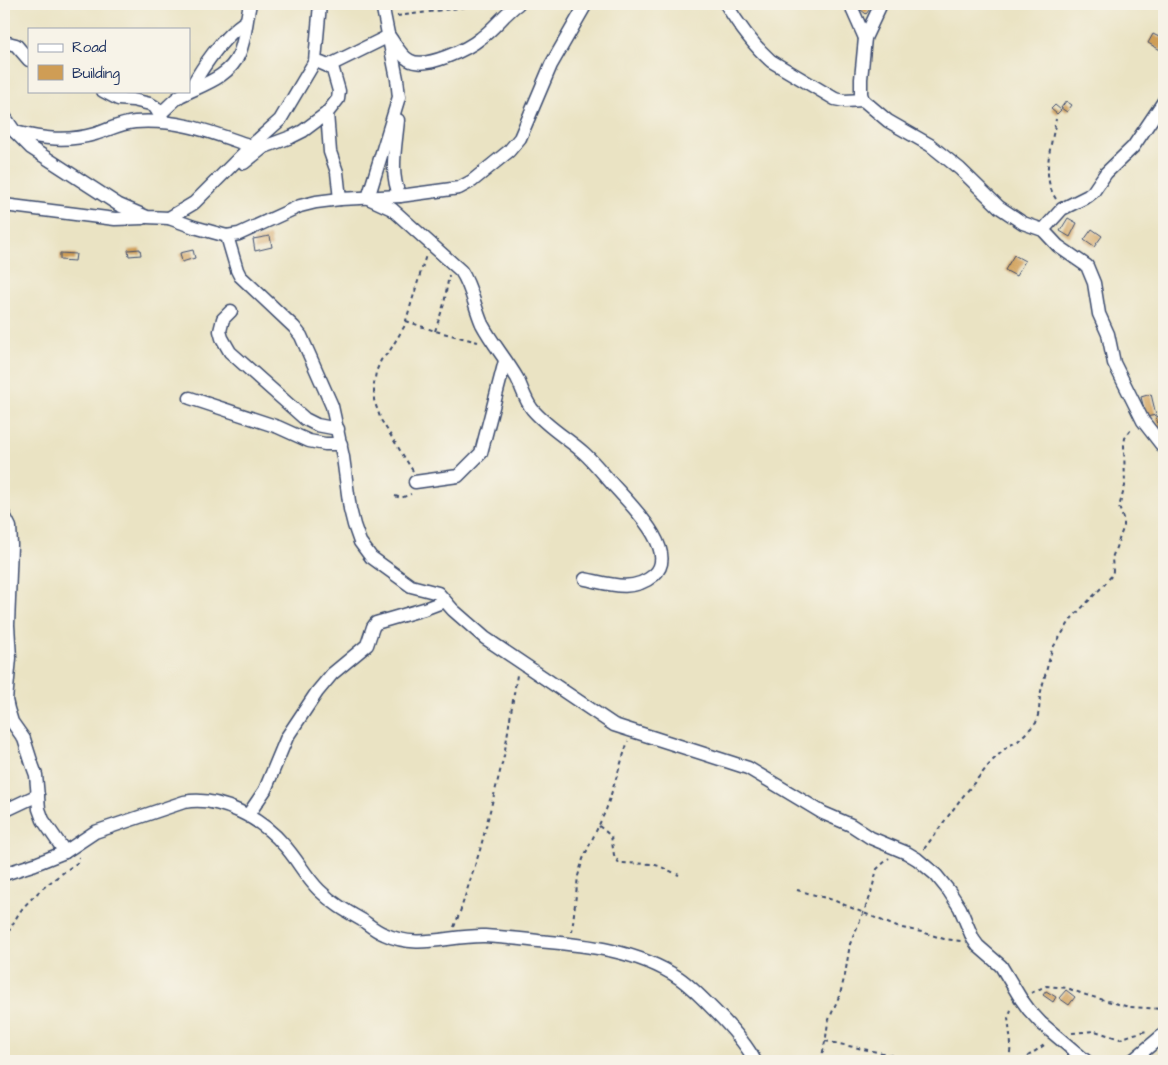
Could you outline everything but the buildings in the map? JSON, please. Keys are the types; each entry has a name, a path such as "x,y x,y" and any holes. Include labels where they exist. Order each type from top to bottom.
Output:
{"street":[{"path":"190,91 220,76 238,56 243,44 250,4"},
{"path":"170,218 194,203 280,120 315,61 320,4"},
{"path":"382,4 400,97 394,174 396,188 400,196"},
{"path":"389,36 408,60 420,63 434,61 457,52 481,39 508,11 518,4"},
{"path":"4,205 115,219 170,218 227,236 239,234 300,206 340,199 400,196 459,188 509,151 520,138 551,65 586,4"},
{"path":"726,4 736,20 770,61 834,99 845,101 863,100"},
{"path":"852,4 852,11 865,38"},
{"path":"881,4 865,38 861,79 863,100 888,122 930,145 960,169 1000,207 1023,222 1043,230 1058,246 1087,266 1090,271 1099,314 1108,334 1114,363 1143,421 1164,448"},
{"path":"190,88 200,71 212,56 238,27 246,21"},
{"path":"328,66 389,36"},
{"path":"4,42 16,44 28,59"},
{"path":"224,174 240,167 264,147 291,137 327,113 339,96 335,75 328,66 315,61"},
{"path":"105,92 118,99 150,104 155,107 162,118"},
{"path":"162,118 178,98 188,92"},
{"path":"368,198 400,97"},
{"path":"1043,230 1062,208 1093,192 1106,173 1133,147 1164,101"},
{"path":"327,113 330,152 337,172 340,199"},
{"path":"8,123 42,138 70,139 93,135 133,122 162,118 251,146"},
{"path":"8,123 31,148 51,163 119,205 147,218"},
{"path":"368,198 392,209 466,278 482,324 516,377 531,407 556,432 585,454 651,529 662,560 660,568 654,575 644,582 621,588 585,579"},
{"path":"227,236 240,276 294,327 301,336 332,406 341,444 350,509 360,542 371,557 411,586 438,593 473,629 614,725 748,768 823,813 851,825 870,838 901,850 916,859 936,875 949,891 960,908 973,939 978,946 1001,966 1021,999 1041,1023 1086,1061"},
{"path":"230,311 223,319 220,331 230,352 305,419 317,426 338,429"},
{"path":"415,482 458,476 481,453 506,361"},
{"path":"190,398 278,427 309,441 341,444"},
{"path":"4,515 10,527 11,545 8,625 10,658 6,700 12,722 24,740 36,775 39,809 43,820 69,849"},
{"path":"248,815 265,790 287,737 317,692 345,662 367,645 376,623 445,601"},
{"path":"4,811 38,795"},
{"path":"4,874 35,864 69,849 95,832 115,824 194,800 211,802 248,815 270,831 285,846 307,878 334,904 384,934 408,942 484,936 593,946 630,955 656,965 679,978 701,997 730,1027 749,1050 755,1061"},
{"path":"1132,1061 1164,1034"}],"path":[{"path":"385,17 490,4"},
{"path":"1056,119 1047,161 1050,190 1062,208"},
{"path":"395,496 401,498 412,494 415,489 415,476 411,466 381,420 374,400 376,372 381,360 398,339 406,321 424,267 429,243"},
{"path":"435,331 444,304 452,263"},
{"path":"406,321 435,331 497,346"},
{"path":"916,859 992,761 1007,747 1018,741 1036,723 1040,695 1052,650 1072,618 1112,575 1112,558 1124,526 1119,508 1125,486 1125,438 1136,421 1137,410"},
{"path":"449,938 460,912 480,850 504,756 520,661"},
{"path":"572,944 574,904 578,876 583,859 606,810 632,730"},
{"path":"599,826 611,836 614,856 619,863 652,864 679,875"},
{"path":"4,938 11,930 15,919 24,907 77,863 78,853 69,849"},
{"path":"821,1061 828,1022 845,976 850,944 870,898 877,869 901,850"},
{"path":"797,890 833,900 897,927 944,939 960,940 978,946"},
{"path":"1009,1061 1011,1044 1008,1018 1010,1010 1021,999 1037,989 1046,986 1067,988 1130,1007 1164,1008"},
{"path":"1021,1061 1042,1045 1074,1032 1100,1032 1120,1039 1151,1031"},
{"path":"825,1041 912,1061"}]}
